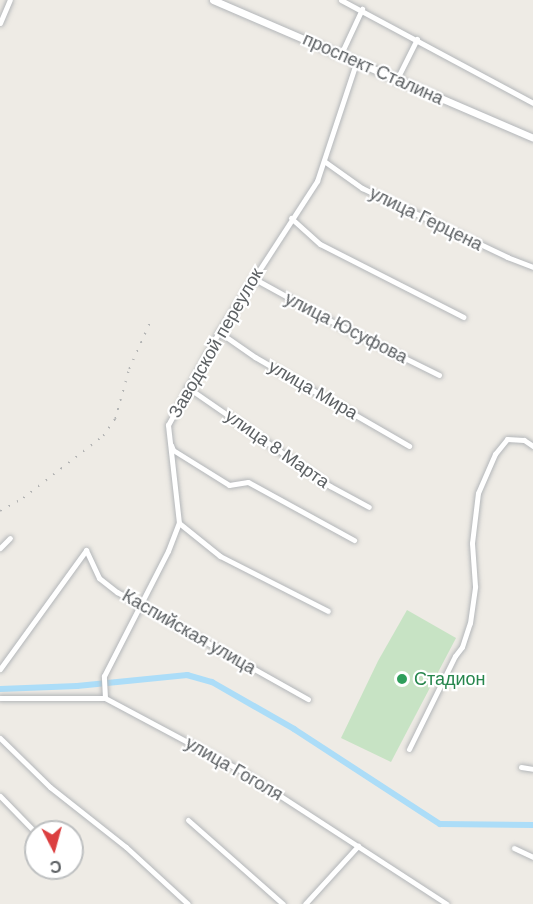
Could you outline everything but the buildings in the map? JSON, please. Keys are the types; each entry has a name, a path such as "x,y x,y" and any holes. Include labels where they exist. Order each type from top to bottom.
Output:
{"street":[{"path":"0,23 10,0"},
{"name":"проспект Сталина","path":"213,0 340,54 396,81 533,138"},
{"path":"342,0 533,103"},
{"path":"340,54 362,9"},
{"path":"396,81 417,39"},
{"name":"Заводской переулок","path":"179,523 168,425 219,332 317,181 356,63"},
{"name":"улица Герцена","path":"324,160 362,188 507,257 533,267"},
{"path":"291,218 320,244 463,317"},
{"name":"улица Юсуфова","path":"253,278 334,323 439,375"},
{"name":"улица Мира","path":"219,332 255,357 409,446"},
{"name":"улица 8 Марта","path":"187,387 330,486 369,507"},
{"path":"409,750 455,656 462,647 470,623 475,586 472,543 478,493 495,454 507,440 524,440 533,446"},
{"path":"170,443 173,450 230,485 248,482 354,540"},
{"path":"104,695 103,680 116,647 141,605 179,523 220,556 328,611"},
{"path":"0,548 10,538"},
{"name":"Каспийская улица","path":"0,669 86,550 99,578 141,605 308,699"},
{"name":"улица Гоголя","path":"0,698 104,695 242,771 447,904"},
{"path":"0,738 50,787 126,847 188,904"},
{"path":"521,767 533,769"},
{"path":"0,796 24,821"},
{"path":"188,820 283,904"},
{"path":"305,904 358,846"},
{"path":"514,848 533,857"}],"green space":[{"name":"Стадион","path":"407,610 456,638 391,762 341,738 378,661"}],"waterway":[{"path":"0,689 77,686 187,675 212,682 294,729 440,824 533,825"}],"railway":[{"path":"0,511 23,498 103,436 115,419 129,369 150,322"}],"place":[{"name":"Стадион","path":"402,679"}]}
